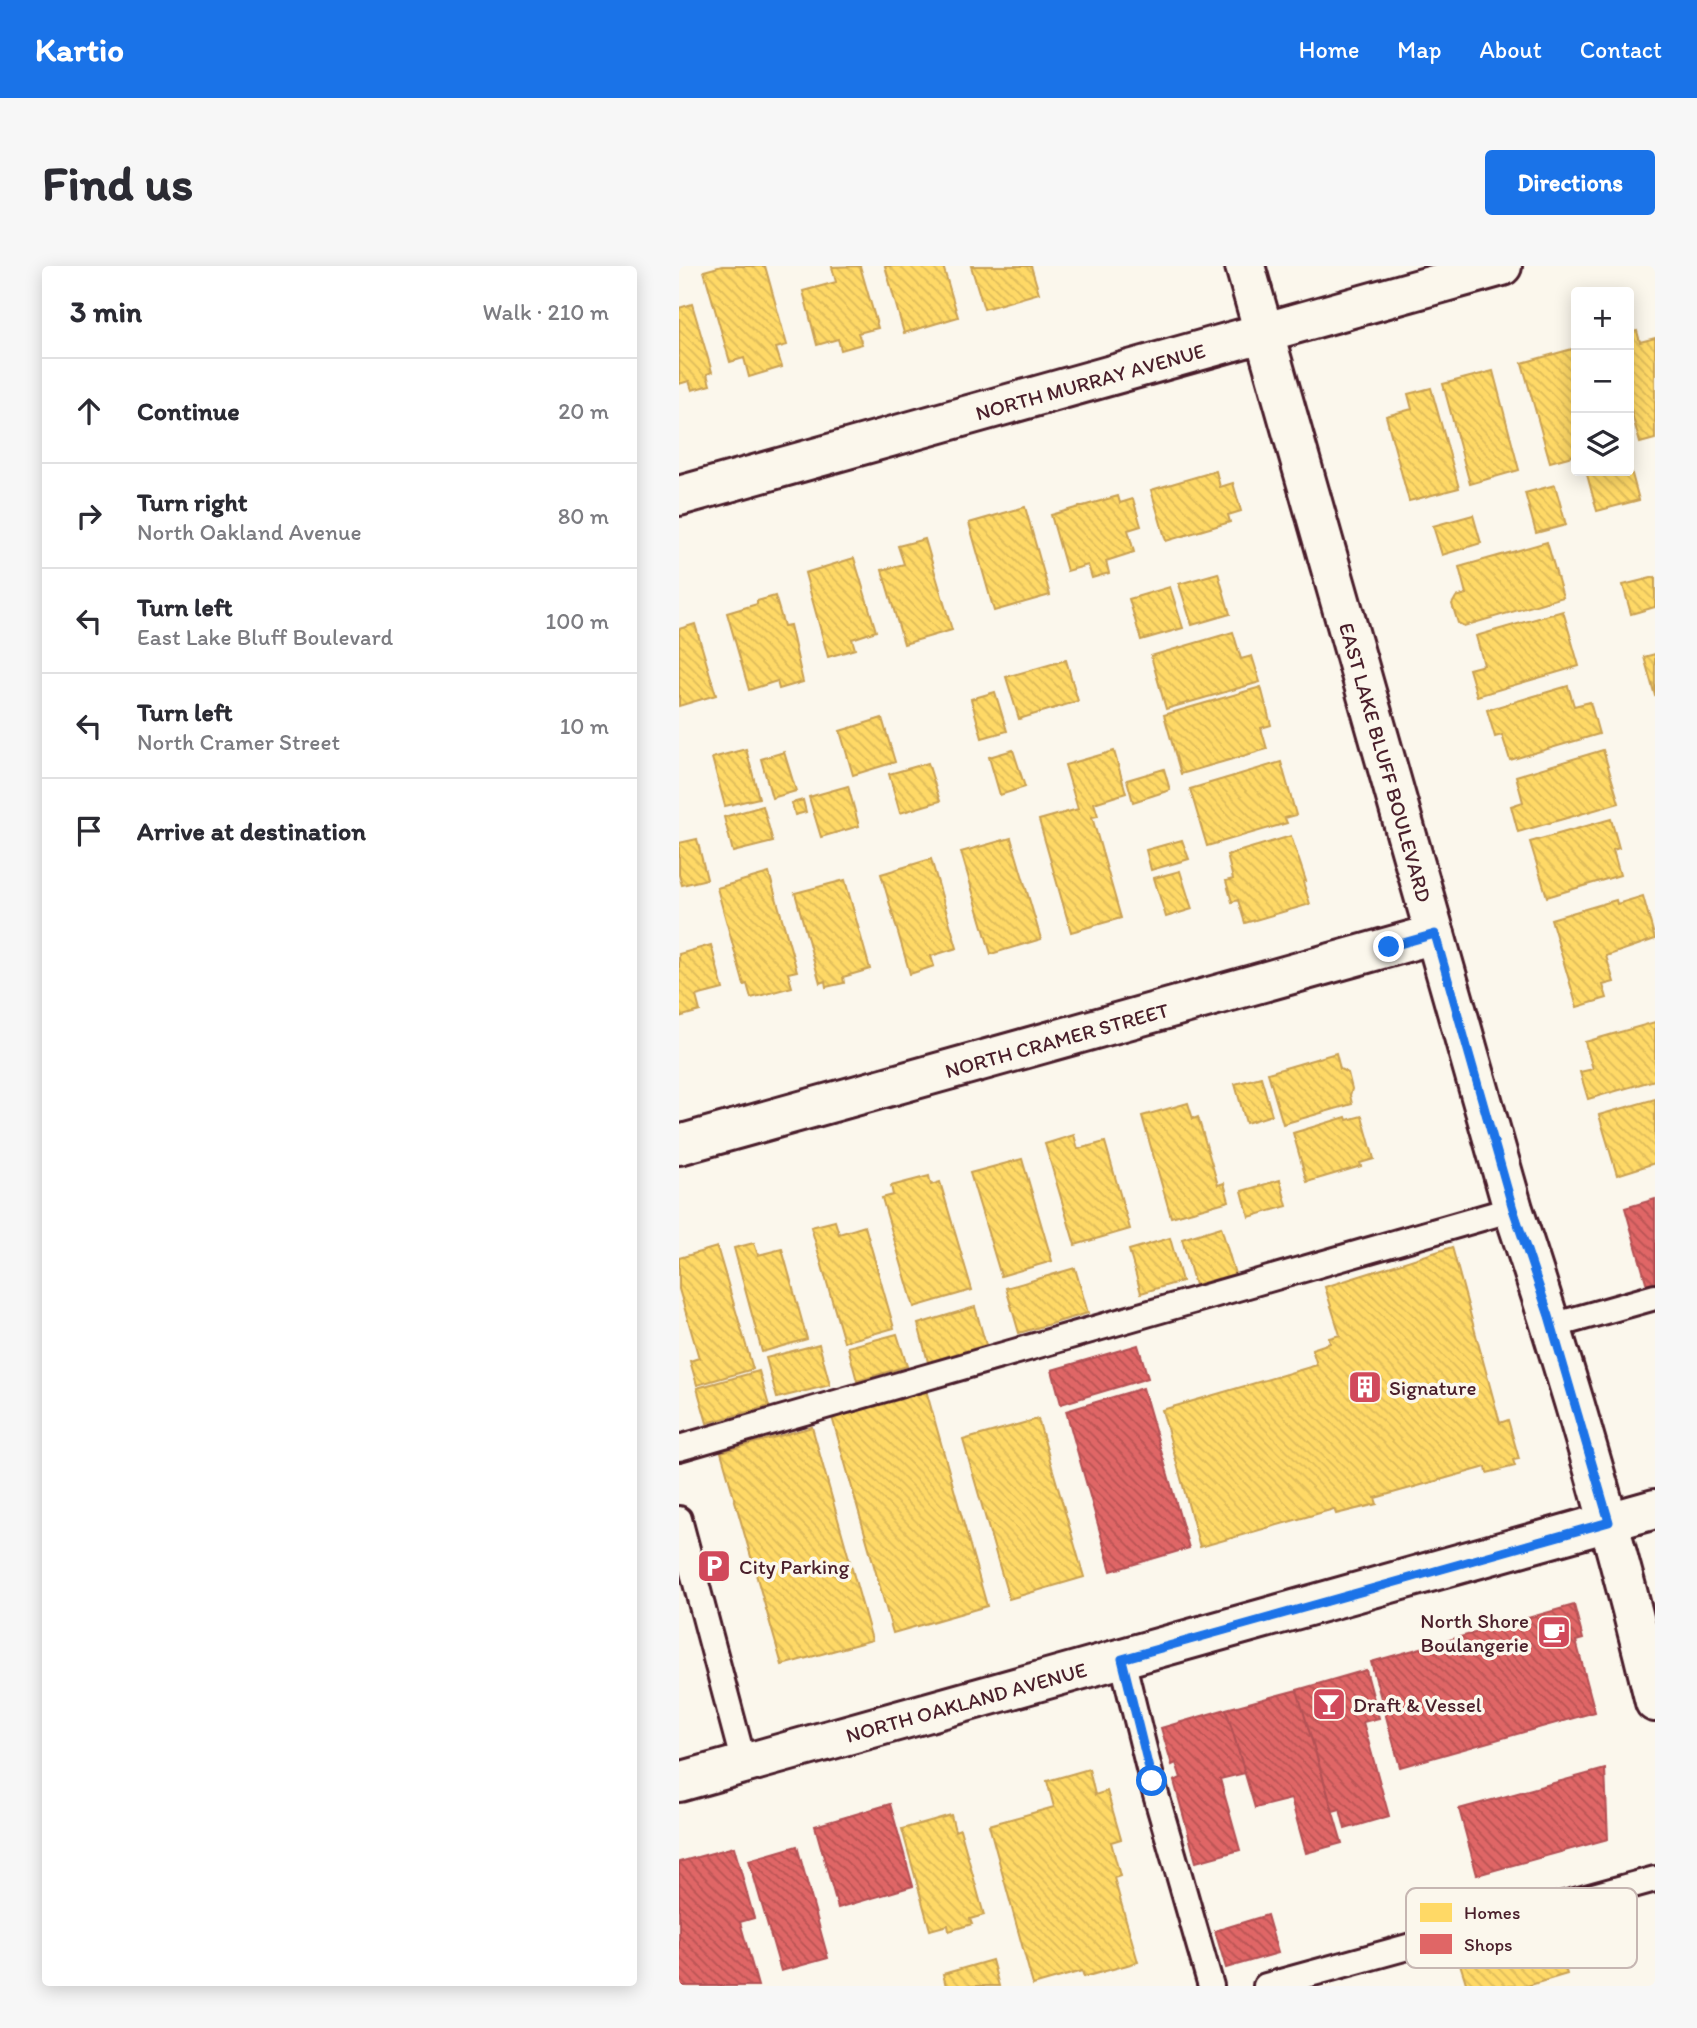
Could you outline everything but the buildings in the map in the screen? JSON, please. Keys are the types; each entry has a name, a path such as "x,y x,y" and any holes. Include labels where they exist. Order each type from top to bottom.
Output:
{"street":[{"name":"EAST LAKE BLUFF BOULEVARD","path":"1245,266 1513,1209 1552,1326 1609,1522 1655,1702"},
{"name":"NORTH MURRAY AVENUE","path":"679,496 1503,266"},
{"name":"NORTH CRAMER STREET","path":"679,1145 1435,934"},
{"name":"NORTH OAKLAND AVENUE","path":"679,1782 1655,1509"}],"lane":[{"path":"679,1448 1513,1209"},
{"path":"1552,1326 1655,1297"},
{"path":"679,1519 744,1764"},
{"path":"1122,1659 1152,1781 1211,1986"},
{"path":"1622,1888 1655,1879"},
{"path":"1266,1986 1406,1947"}],"place":[{"name":"Signature","path":"1365,1387"},
{"name":"City Parking","path":"714,1566"},
{"name":"North Shore Boulangerie","path":"1554,1632"},
{"name":"Draft & Vessel","path":"1329,1704"}],"route":[{"path":"1152,1781 1122,1659 1609,1522 1549,1316 1513,1209 1435,934 1389,947"}]}
